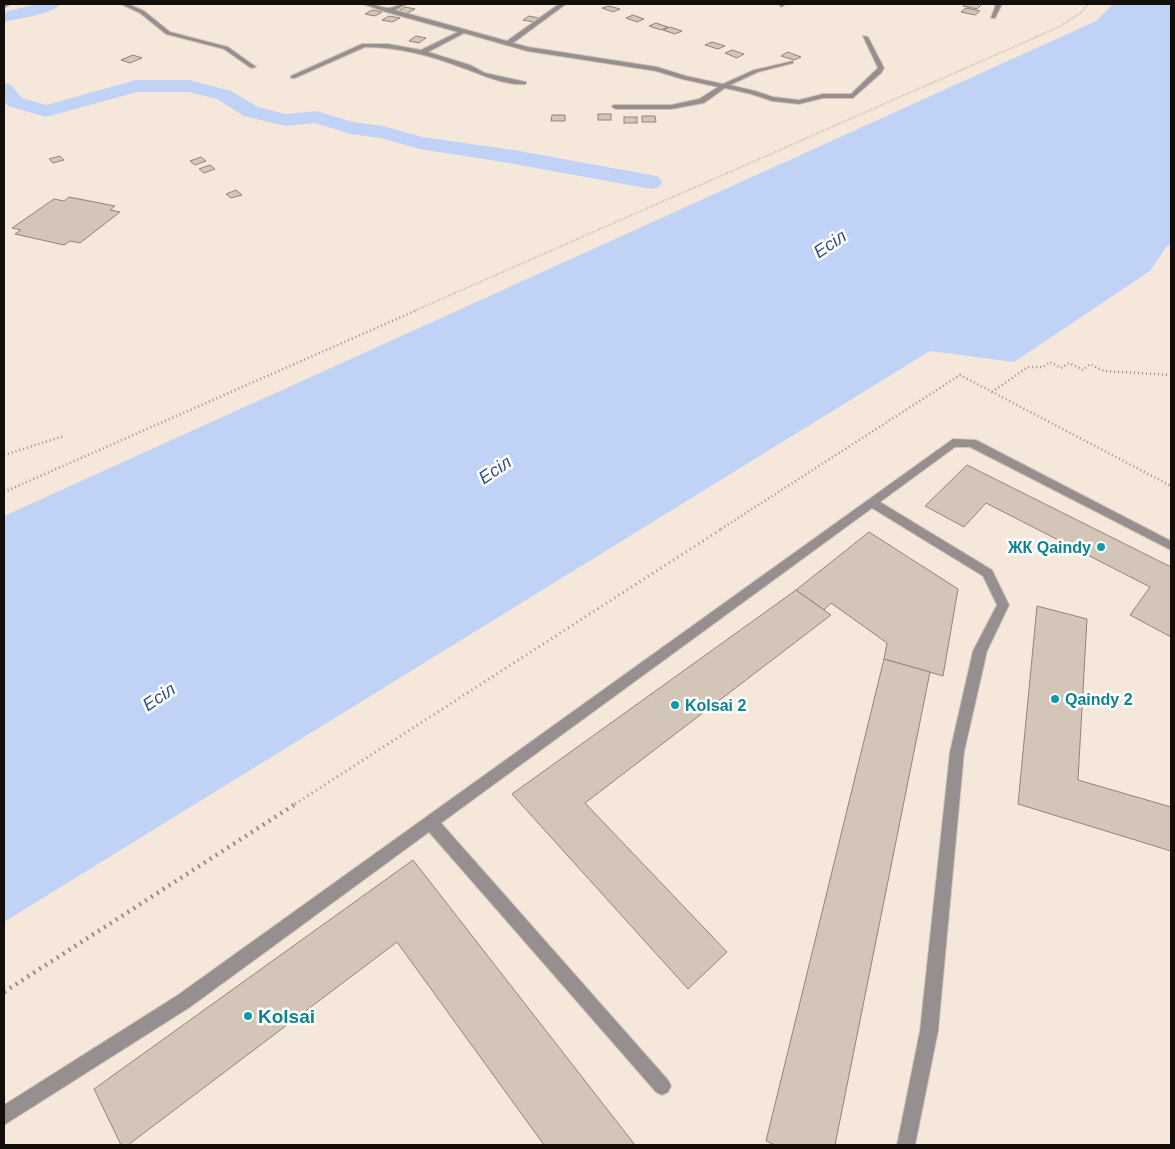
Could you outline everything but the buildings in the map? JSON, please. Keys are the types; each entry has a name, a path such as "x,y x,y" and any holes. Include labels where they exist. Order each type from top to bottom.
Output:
{"street":[{"path":"4,6 8,4"},
{"path":"124,4 142,12 168,33 226,48 253,67"},
{"path":"366,4 553,54 657,69 684,78 753,92 772,100 799,102 823,96 853,96 881,68 864,37"},
{"path":"388,11 404,4"},
{"path":"509,43 562,4"},
{"path":"993,17 999,4"},
{"path":"423,52 464,31"},
{"path":"293,78 364,44 423,52 470,68 480,74 524,83"},
{"path":"616,107 671,108 701,101 722,87 756,71 792,62"},
{"path":"4,1116 184,1001 954,443 972,442 1171,546"},
{"path":"872,502 988,573 1003,605 980,651 957,752 929,1031 906,1145"},
{"path":"430,822 662,1086"}],"path":[{"path":"4,492 1059,27 1082,12 1088,4"},
{"path":"992,392 1028,367 1043,367 1050,362 1061,368 1069,363 1083,370 1090,364 1104,371 1171,375"},
{"path":"4,992 960,374 1171,486"},
{"path":"4,455 64,436"}],"water":[{"name":"Есіл","path":"1113,4 1171,4 1171,244 1167,246 1150,271 1014,362 930,351 4,922 4,516 1096,21"}],"waterway":[{"path":"4,17 52,4"},
{"path":"4,89 15,102 46,111 136,86 189,86 224,95 251,112 286,120 316,117 351,128 383,132 420,143 514,157 651,182"}],"place":[{"name":"ЖК Qaindy","path":"1101,547"},
{"name":"Qaindy 2","path":"1055,699"},
{"name":"Kolsai 2","path":"675,705"},
{"name":"Kolsai","path":"248,1016"}]}
